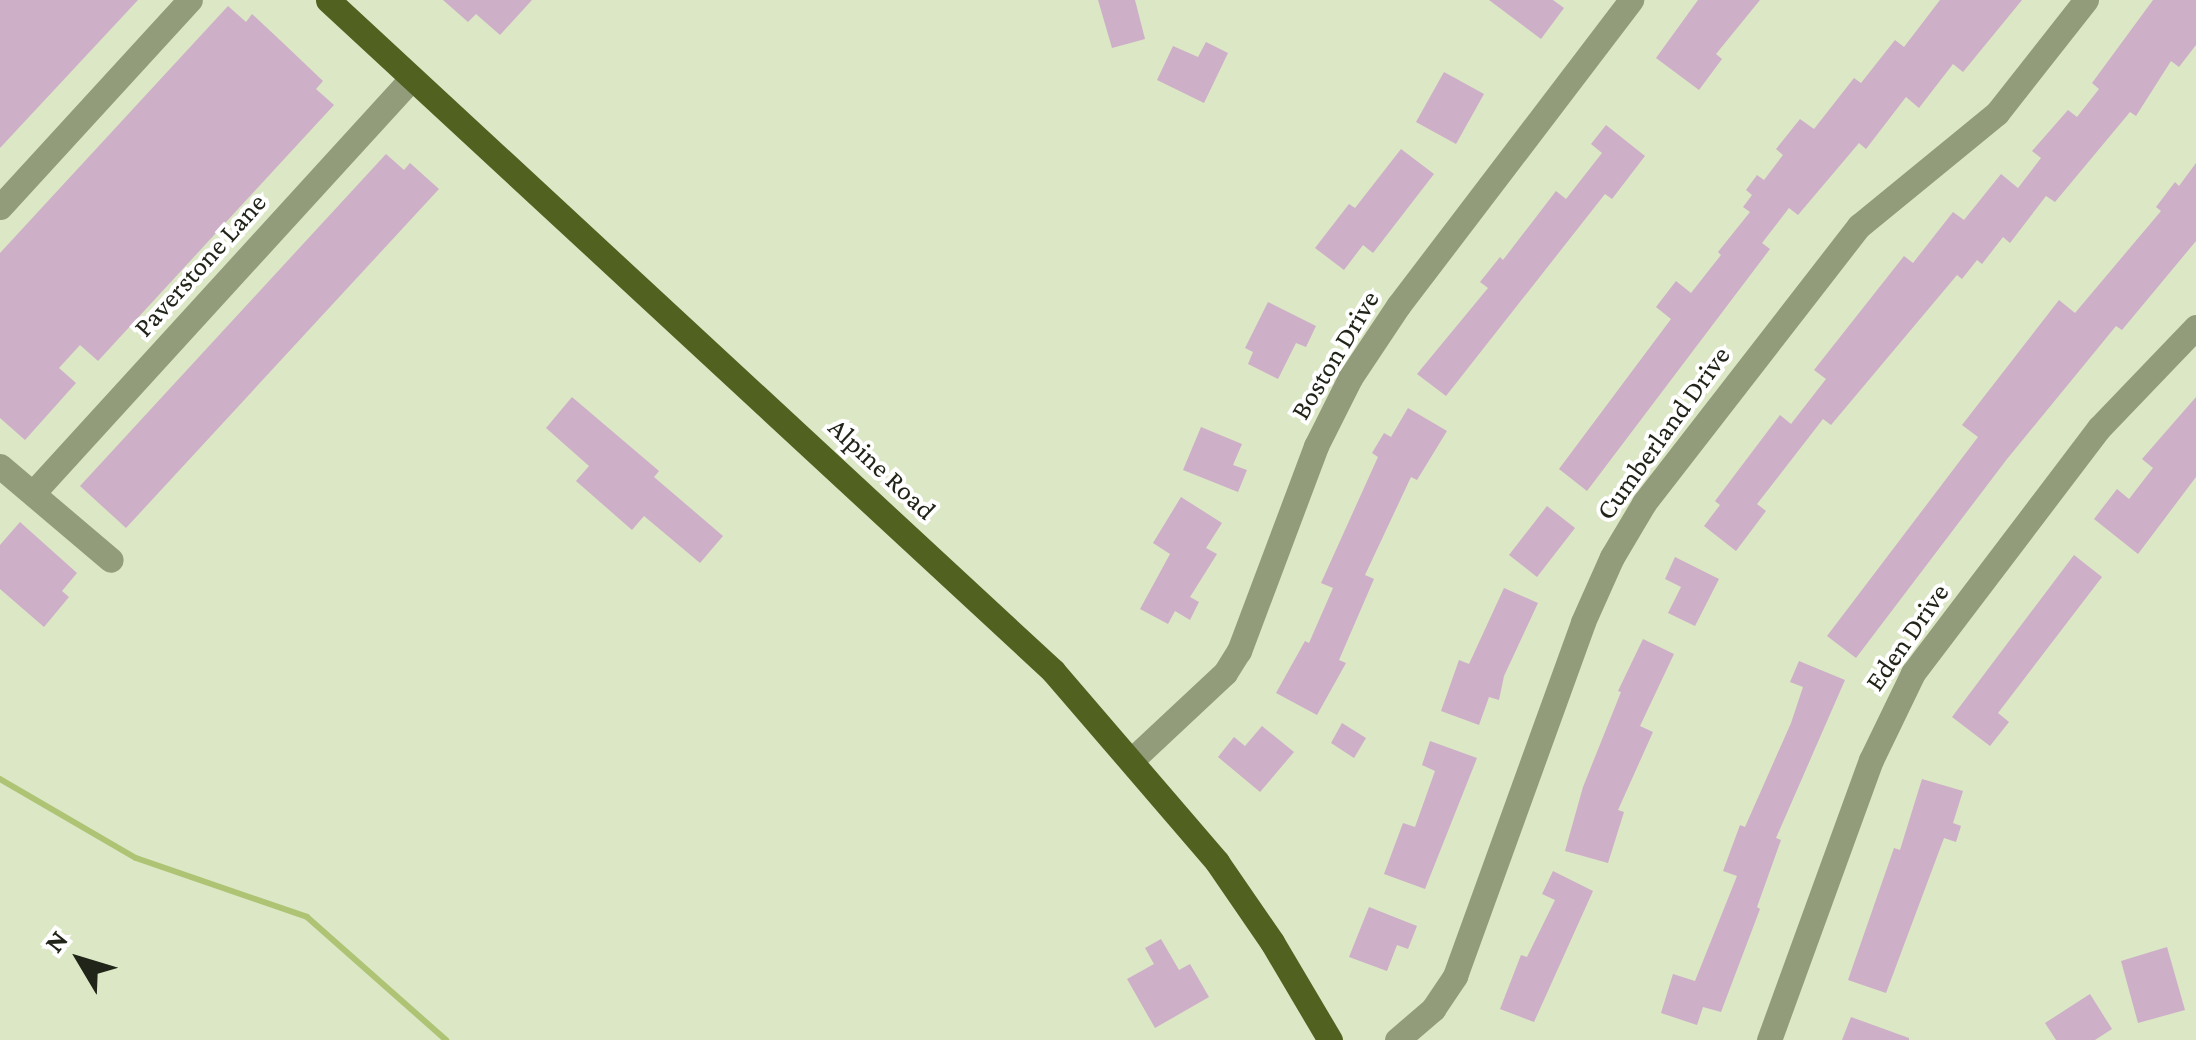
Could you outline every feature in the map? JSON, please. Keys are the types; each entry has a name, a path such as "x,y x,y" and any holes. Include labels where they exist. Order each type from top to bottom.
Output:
{"main road":[{"name":"Alpine Road","path":"328,0 990,610 1132,759 1217,862 1330,1040"}],"street":[{"path":"0,208 190,0"},
{"name":"Boston Drive","path":"1132,759 1232,663 1316,446 1350,378 1398,306 1632,0"},
{"name":"Cumberland Drive","path":"1397,1040 1433,1010 1454,976 1583,622 1612,556 1644,503 1859,226 1997,113 2086,0"},
{"name":"Paverstone Lane","path":"33,493 412,78"},
{"name":"Eden Drive","path":"1769,1040 1871,760 1903,690 2099,428 2196,327"},
{"path":"0,466 111,560"}],"building":[{"path":"0,0 138,0 0,148"},
{"path":"443,0 532,0 500,35 476,14 468,22"},
{"path":"1098,0 1135,0 1145,39 1112,48"},
{"path":"1489,0 1553,0 1564,8 1541,39"},
{"path":"1698,0 1760,0 1716,54 1722,59 1699,90 1656,58"},
{"path":"1940,0 2022,0 1963,72 1953,64 1919,108 1906,97 1866,149 1859,143 1798,215 1789,208 1762,243 1770,249 1587,491 1559,469 1671,319 1656,307 1676,281 1691,293 1721,255 1718,252 1750,212 1743,207 1752,195 1746,190 1757,175 1764,180 1783,155 1776,149 1800,119 1814,129 1854,78 1861,83 1895,40 1904,47"},
{"path":"2153,0 2196,0 2196,45 2179,67 2171,61 2136,116 2130,112 2055,202 2046,196 2010,243 2003,237 1982,264 1977,260 1962,279 1957,275 1831,425 1823,419 1757,504 1766,511 1736,551 1704,526 1720,505 1715,501 1780,415 1791,424 1826,379 1814,370 1904,256 1913,263 1953,212 1964,220 2001,174 2018,188 2041,158 2032,151 2068,110 2077,117 2099,89 2092,83"},
{"path":"228,6 246,22 252,14 281,41 323,81 316,89 334,105 98,361 80,345 59,368 76,383 25,440 0,418 0,253"},
{"path":"1206,42 1228,53 1204,103 1157,80 1173,46 1198,57"},
{"path":"1444,72 1484,94 1456,144 1416,122"},
{"path":"1606,125 1645,156 1612,199 1605,194 1446,396 1417,374 1488,288 1480,282 1500,257 1503,260 1556,191 1566,199 1602,153 1591,144"},
{"path":"1401,149 1434,174 1373,253 1363,245 1344,270 1315,248 1349,204 1355,208"},
{"path":"386,154 404,170 410,163 439,189 126,528 80,486"},
{"path":"2196,163 2196,241 2122,330 2116,326 2007,459 1856,658 1827,636 1978,437 1962,425 2059,300 2075,313 2161,211 2156,207 2175,182 2179,186"},
{"path":"1268,302 1316,326 1306,347 1296,343 1278,379 1248,364 1253,352 1245,348"},
{"path":"572,397 659,471 654,477 723,536 700,563 644,516 632,530 576,481 589,466 546,428"},
{"path":"2196,397 2196,477 2138,554 2094,519 2117,489 2129,499 2153,468 2142,459"},
{"path":"1408,408 1447,431 1417,480 1411,477 1365,575 1374,579 1339,660 1346,663 1317,715 1276,693 1305,641 1309,643 1333,588 1321,583 1378,457 1372,453 1384,433 1391,437"},
{"path":"1201,427 1242,444 1233,465 1247,470 1238,492 1183,470"},
{"path":"1181,497 1222,523 1206,548 1217,554 1190,597 1199,602 1190,620 1175,611 1168,624 1140,609 1170,554 1153,543"},
{"path":"1547,506 1575,528 1537,577 1509,555"},
{"path":"20,522 77,573 62,591 69,597 44,627 0,589 0,545"},
{"path":"2074,555 2102,577 1998,713 2009,722 1990,746 1952,717"},
{"path":"1675,557 1719,579 1695,626 1668,613 1681,587 1665,579"},
{"path":"1504,588 1538,603 1504,676 1499,700 1489,697 1479,725 1441,711 1459,660 1469,664"},
{"path":"1643,639 1674,654 1640,726 1653,732 1618,810 1624,812 1608,863 1565,851 1583,787 1621,692 1618,691"},
{"path":"1799,661 1845,680 1776,838 1781,840 1757,907 1760,909 1721,1012 1703,1007 1697,1025 1661,1013 1673,974 1695,981 1737,876 1723,871 1740,825 1745,827 1791,723 1803,687 1790,682"},
{"path":"1342,723 1366,738 1354,758 1331,743"},
{"path":"1262,726 1294,752 1260,792 1218,757 1234,737 1245,746"},
{"path":"1430,741 1477,758 1425,889 1384,874 1403,823 1415,827 1435,771 1422,765"},
{"path":"1922,779 1963,791 1953,823 1961,826 1956,842 1944,838 1886,993 1848,980 1894,848 1900,850"},
{"path":"1553,871 1593,891 1534,1022 1500,1009 1521,955 1527,957 1555,900 1542,894"},
{"path":"1369,907 1417,926 1408,949 1397,945 1387,971 1349,957"},
{"path":"1161,939 1179,970 1190,964 1209,997 1155,1028 1127,979 1154,964 1145,948"},
{"path":"2167,947 2185,1010 2138,1023 2121,961"},
{"path":"2090,994 2112,1029 2095,1040 2056,1040 2045,1023"},
{"path":"1851,1017 1909,1038 1909,1040 1842,1040"}],"waterway":[{"path":"0,779 136,858 307,917 446,1040"}]}
